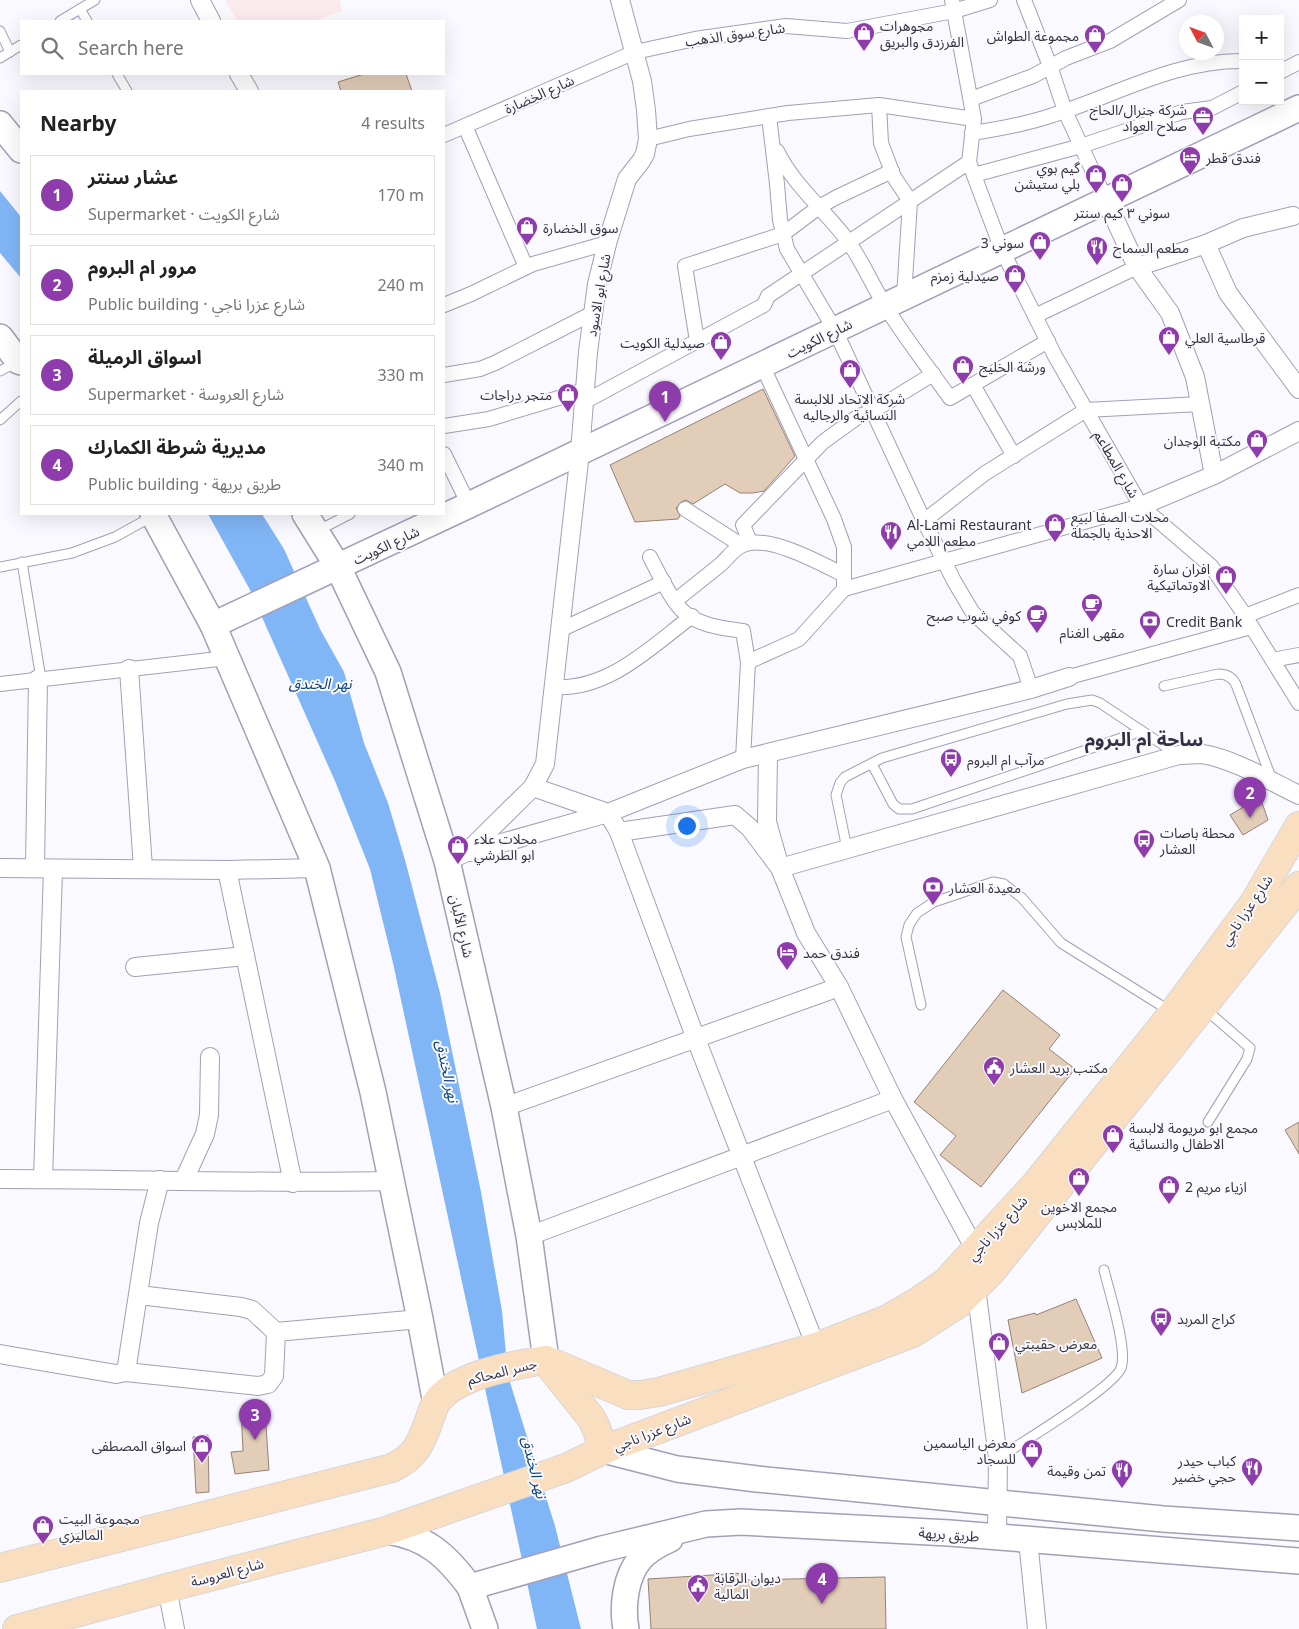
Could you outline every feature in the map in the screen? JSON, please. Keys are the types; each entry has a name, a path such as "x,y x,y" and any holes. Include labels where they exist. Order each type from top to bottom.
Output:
{"main road":[{"name":"شارع الكويت","path":"221,622 469,506 1299,108"},
{"path":"0,124 20,149"},
{"path":"0,337 16,363"},
{"path":"0,1568 392,1468 408,1460 418,1447 436,1404 374,1092 318,868 227,658 221,622 154,515"},
{"name":"شارع الألبان","path":"311,522 332,570 388,672 457,856 529,1236 546,1360"},
{"name":"شارع عزرا ناجي","path":"546,1360 620,1392 640,1396 816,1347 888,1319 944,1283 976,1251 1035,1185 1172,1013 1254,903 1299,826"},
{"name":"شارع عزرا ناجي","path":"436,1512 566,1468 603,1450 914,1332 958,1304 991,1272 1299,886"},
{"path":"546,1360 592,1419 603,1450 678,1469 757,1479 1163,1519 1299,1528"},
{"name":"جسر المحاكم","path":"436,1404 447,1390 458,1383 518,1365 546,1360"},
{"name":"شارع العروسة","path":"17,1629 386,1531 436,1512"},
{"name":"طريق بريهة","path":"470,1587 602,1548 706,1524 742,1522 949,1533 1299,1561"},
{"path":"626,1629 624,1619 625,1596 630,1577 640,1559 654,1546 706,1524"},
{"path":"386,1531 409,1536 421,1541 453,1564 470,1587 485,1629"}],"street":[{"path":"200,0 210,20"},
{"name":"شارع ابو الاسود","path":"457,856 534,787 545,764 597,284 607,243 627,179 645,154 648,139 644,93 635,52 620,0"},
{"name":"شارع سوق الذهب","path":"635,52 695,39 786,26 847,31 953,6 990,0"},
{"path":"1024,0 1050,66 1065,111 1137,267 1170,312 1195,377 1214,475"},
{"path":"970,99 1033,76 1066,58 1110,41 1179,0"},
{"path":"953,6 973,126 971,169"},
{"name":"شارع الخضارة","path":"445,136 635,52"},
{"path":"648,139 689,129 769,116 879,105 973,126 1003,128 1065,111 1186,67 1222,60 1239,60"},
{"path":"1284,61 1299,62"},
{"path":"1284,70 1299,62"},
{"path":"240,75 248,90"},
{"path":"445,426 490,419 585,396 697,341 764,305 768,296 848,242 910,202 971,169 1081,146 1182,112 1212,108 1239,94"},
{"path":"879,105 881,143 892,171 910,202 895,302"},
{"path":"769,116 780,220 788,249 835,330 944,561 974,613 1020,656 1032,689"},
{"path":"466,126 526,267"},
{"path":"772,139 784,166 848,242 895,302 933,374 950,398 1048,341"},
{"name":"شارع المطاعم","path":"971,169 1002,250 1035,316 1141,506 1211,566 1299,702"},
{"path":"697,341 685,266 784,234 819,207 836,197 892,171"},
{"path":"1035,316 1137,267 1206,244 1243,228 1296,216"},
{"path":"445,305 526,267 607,243"},
{"path":"1206,244 1228,293 1299,389"},
{"path":"445,375 480,369 593,313"},
{"path":"762,365 834,519 844,547 844,589"},
{"path":"675,601 722,564 740,542 743,525 823,442 859,416 873,411 933,374"},
{"path":"973,385 1014,456"},
{"path":"924,521 984,474 1086,410 1200,404"},
{"path":"748,662 799,639 844,589 1141,506 1214,475 1299,431"},
{"path":"445,456 469,506"},
{"path":"685,509 740,542 780,546 803,554 844,575"},
{"path":"650,557 684,613 708,625 743,631 748,662 743,759"},
{"path":"560,630 664,582"},
{"path":"457,856 608,812 743,759 1032,689 1248,622 1299,595"},
{"path":"553,687 564,688 602,680 627,666 692,616"},
{"path":"1272,660 1299,655"},
{"path":"0,684 227,658"},
{"path":"129,669 144,868"},
{"path":"35,868 39,679"},
{"path":"768,754 767,822 780,868 806,933 839,987 893,1099 976,1251"},
{"path":"780,868 1178,754 1202,754 1221,759 1238,765 1299,795"},
{"path":"534,787 608,812 619,832 696,1038 816,1347"},
{"path":"619,832 735,815 750,828 780,868"},
{"path":"0,868 53,870 144,868 227,870 318,868"},
{"path":"43,1179 53,870"},
{"path":"227,870 294,1183"},
{"path":"135,967 245,956"},
{"path":"504,1107 839,987"},
{"path":"184,1180 205,1134 209,1115 210,1057"},
{"path":"529,1236 893,1099"},
{"path":"0,1179 184,1180 294,1183 392,1181"},
{"path":"126,1372 149,1223 160,1180"},
{"path":"976,1288 998,1458 997,1538"},
{"path":"139,1296 241,1307 252,1310 276,1332 420,1319"},
{"path":"0,1354 116,1374 126,1372 258,1386 268,1384 274,1376 276,1332"},
{"path":"1028,1540 1037,1629"},
{"path":"168,1588 175,1629"}],"lane":[{"path":"62,20 90,1"},
{"path":"80,9 86,20"},
{"path":"0,31 10,52"},
{"path":"0,58 20,46"},
{"path":"118,75 126,90"},
{"path":"0,420 20,402"},
{"path":"0,566 72,553 115,537 154,515"},
{"path":"311,522 345,515"},
{"path":"22,562 39,679"},
{"path":"1164,686 1218,674 1232,678 1273,782"},
{"path":"847,849 836,795 837,789 845,777 882,758 1081,701 1092,700 1100,703 1178,754"},
{"path":"872,764 893,804 899,809 912,809 1142,731"},
{"path":"921,1005 906,937 909,924 917,913 934,902 994,882 1004,884 1022,898 1060,943 1172,1013"},
{"path":"1202,1006 1250,1048 1248,1059 1208,1122"},
{"path":"998,1458 1079,1405 1107,1383 1121,1369 1123,1350 1104,1270"}],"shaded area":[{"path":"225,0 340,0 342,11 317,20 236,20"}],"water":[{"path":"0,191 20,216 20,277 0,253"},
{"name":"نهر الخندق","path":"209,515 263,515 284,549 320,629 344,672 364,743 388,803 440,993 481,1192 502,1311 508,1376 555,1526 581,1629 537,1629 393,963 370,869 335,781 249,588"}],"building":[{"path":"361,75 406,75 412,90 341,90 338,82"},
{"path":"763,389 795,456 764,491 740,493 725,484 693,504 686,500 681,502 676,508 680,516 678,519 635,522 610,465"},
{"path":"1260,797 1268,820 1243,835 1230,815"},
{"name":"مكتب بريد العشار","path":"1003,990 1060,1035 1049,1049 1075,1069 981,1187 940,1155 956,1136 914,1102"},
{"path":"1299,1122 1299,1154 1285,1130"},
{"path":"1076,1299 1102,1358 1022,1393 1008,1320 1035,1313 1036,1315"},
{"path":"241,1409 265,1411 269,1470 235,1474 231,1452 243,1451"},
{"name":"اسواق المصطفى","path":"208,1435 209,1492 196,1493 193,1437"},
{"path":"744,1573 744,1580 885,1577 886,1629 651,1629 648,1579"}],"place":[{"name":"مجوهرات الفرزدق والبريق","path":"864,52"},
{"name":"مجموعة الطواش","path":"1095,54"},
{"name":"شركة جنرال/الحاج صلاح العواد","path":"1203,136"},
{"name":"فندق قطر","path":"1190,176"},
{"name":"گيم بوي بلي ستيشن","path":"1096,194"},
{"name":"سوني ٣ كيم سنتر","path":"1122,203"},
{"name":"سوق الخضارة","path":"527,246"},
{"name":"سوني 3","path":"1040,261"},
{"name":"مطعم السماح","path":"1097,266"},
{"name":"صيدلية زمزم","path":"1015,294"},
{"name":"قرطاسية العلي","path":"1169,356"},
{"name":"صيدلية الكويت","path":"721,361"},
{"name":"ورشة الخليج","path":"963,385"},
{"name":"شركة الاتحاد للالبسة النسائية والرجاليه","path":"850,389"},
{"name":"متجر دراجات","path":"568,413"},
{"name":"عشار سنتر","path":"665,422"},
{"name":"مكتبة الوجدان","path":"1257,459"},
{"name":"محلات الصفا لبيع الاحذية بالجملة","path":"1055,543"},
{"name":"Al-Lami Restaurant مطعم اللامي","path":"891,551"},
{"name":"افران سارة الاوتماتيكية","path":"1226,595"},
{"name":"مقهى الغنام","path":"1092,623"},
{"name":"كوفي شوب صبح","path":"1037,634"},
{"name":"Credit Bank","path":"1150,640"},
{"name":"مرآب ام البروم","path":"951,778"},
{"name":"مرور ام البروم","path":"1250,818"},
{"name":"محطة باصات العشار","path":"1144,859"},
{"name":"محلات علاء ابو الطرشي","path":"458,865"},
{"name":"معيدة العشار","path":"933,906"},
{"name":"فندق حمد","path":"787,971"},
{"name":"مكتب بريد العشار","path":"994,1086"},
{"name":"مجمع ابو مريومة لالبسة الاطفال والنسائية","path":"1113,1154"},
{"name":"مجمع الاخوين للملابس","path":"1079,1197"},
{"name":"ازياء مريم 2","path":"1169,1205"},
{"name":"كراج المربد","path":"1161,1337"},
{"name":"معرض حقيبتي","path":"999,1362"},
{"name":"اسواق الرميلة","path":"255,1440"},
{"name":"اسواق المصطفى","path":"202,1464"},
{"name":"معرض الياسمين للسجاد","path":"1032,1469"},
{"name":"كباب حيدر حجي خضير","path":"1252,1487"},
{"name":"تمن وقيمة","path":"1122,1489"},
{"name":"مجموعة البيت الماليزي","path":"43,1545"},
{"name":"ديوان الرقابة المالية","path":"698,1604"},
{"name":"مديرية شرطة الكمارك","path":"822,1604"}],"district":[{"name":"ساحة ام البروم","path":"1144,739"}]}
